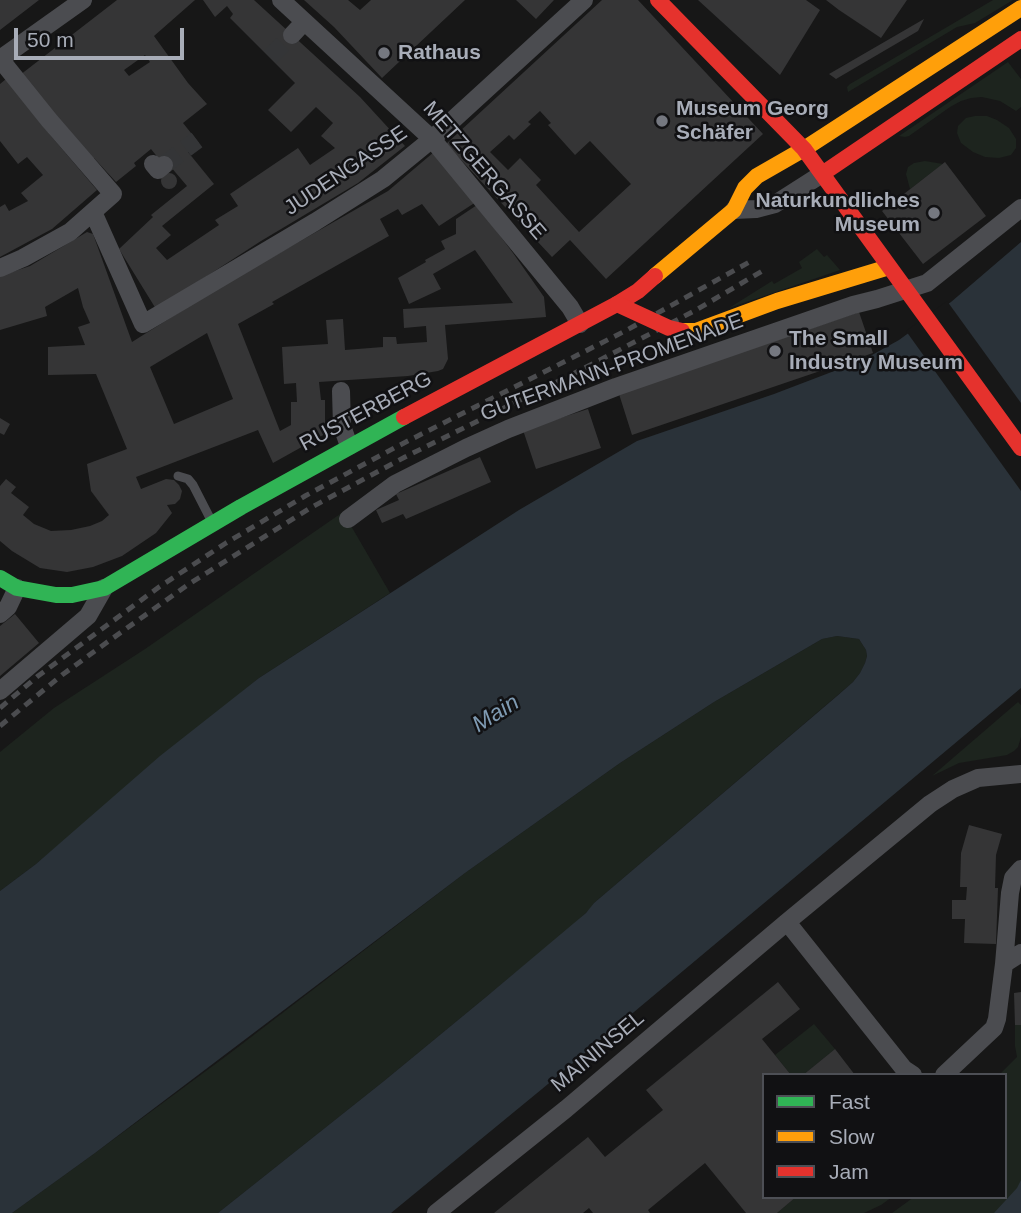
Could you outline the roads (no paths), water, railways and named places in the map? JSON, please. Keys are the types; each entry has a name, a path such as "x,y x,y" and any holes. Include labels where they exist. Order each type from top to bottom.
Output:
{"main road":[{"path":"658,0 804,149 1021,448"},
{"name":"RUSTERBERG","path":"0,578 17,588 56,595 72,595 104,588 349,446 617,304 638,291 734,210 745,188 757,176 804,149 1021,8"},
{"path":"822,174 1021,39"},
{"path":"617,304 669,328 696,331 777,301 889,267"}],"street":[{"path":"0,268 69,232 113,194 48,120 0,59 83,0"},
{"name":"METZGERGASSE","path":"281,0 298,29 432,139 570,307 580,324"},
{"name":"JUDENGASSE","path":"93,212 143,324 383,179 432,139 584,0"},
{"path":"734,210 757,209 775,204 822,174"},
{"name":"GUTERMANN-PROMENADE","path":"348,519 395,484 508,429 615,387 853,305 927,283 1021,208"},
{"path":"341,391 342,426 349,446"},
{"path":"0,614 8,607 17,588"},
{"path":"0,691 88,616 104,588"},
{"name":"MAININSEL","path":"436,1213 585,1093 930,804 953,789 978,778 1021,774"},
{"path":"946,1073 994,1028 1004,964 1010,893 1013,878 1021,869"},
{"path":"786,922 910,1073"},
{"path":"1004,964 1021,953"}],"lane":[{"path":"178,475 188,479 193,485 213,524"}],"water":[{"name":"Main","path":"1021,242 1021,688 391,1213 218,1213 486,997 853,682 867,656 859,639 837,636 822,639 714,702 620,763 465,873 95,1153 12,1213 0,1213 0,891 36,864 160,756 259,678 519,510 637,441 863,360 899,340 951,302"},
{"path":"1021,1180 1021,1213 994,1213 1007,1199"}],"tunnel":[{"path":"270,57 292,35"},
{"path":"164,165 197,140"}],"railway":[{"path":"0,708 38,676 159,587 226,543 305,496 398,446 627,330 753,260"},
{"path":"0,726 62,675 189,584 312,507 696,310 764,270"}],"place":[{"name":"Rathaus","path":"384,53"},
{"name":"Museum Georg Schäfer","path":"662,121"},
{"name":"Naturkundliches Museum","path":"934,213"},
{"name":"The Small Industry Museum","path":"775,351"}]}
